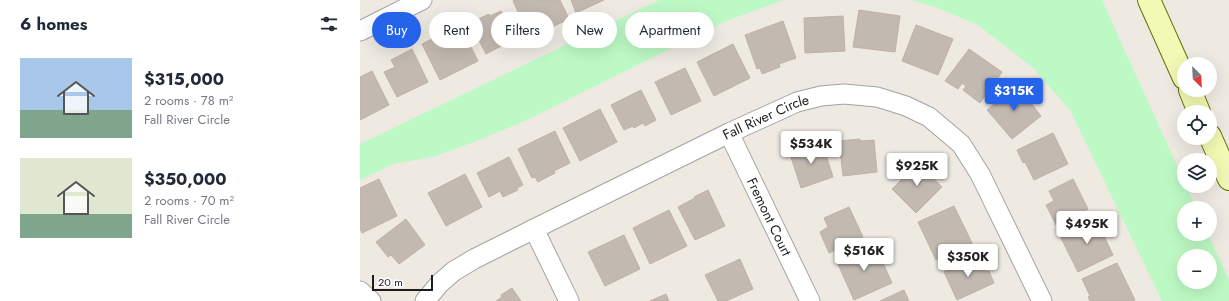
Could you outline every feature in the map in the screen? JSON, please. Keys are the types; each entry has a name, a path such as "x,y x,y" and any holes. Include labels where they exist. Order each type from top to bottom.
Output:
{"main road":[{"path":"1149,0 1177,62"},
{"path":"1214,145 1229,179"}],"street":[{"path":"360,31 422,0"},
{"name":"Fall River Circle","path":"425,301 440,283 454,271 474,259 729,133 797,102 834,94 877,97 906,106 938,124 954,138 972,159 1042,301"},
{"name":"Fremont Court","path":"729,133 810,301"},
{"path":"534,229 569,301"},
{"path":"360,291 371,301"}],"green space":[{"path":"659,0 784,0 726,21 714,27 714,12 634,12"},
{"path":"910,0 1102,0 1177,166 1177,193 1189,193 1193,201 1177,201 1177,241 1211,241 1215,249 1177,249 1177,289 1217,289 1217,254 1229,280 1229,301 1162,301 1070,110 1033,68 978,25 935,7"},
{"path":"625,16 625,48 672,48 527,120 477,141 432,157 393,164 360,180 360,144 562,47 562,48 617,48 617,20"}],"building":[{"path":"560,0 566,12 562,12 562,22 554,26 554,12 518,12 513,1"},
{"path":"571,0 604,0 578,12 576,12"},
{"path":"859,10 900,16 895,52 853,47"},
{"path":"489,14 491,48 498,48 486,54 483,48 483,17"},
{"path":"843,16 845,51 805,53 804,18"},
{"path":"783,21 796,58 779,64 780,67 762,74 760,68 757,69 745,35"},
{"path":"916,25 953,39 938,75 902,61"},
{"path":"429,40 429,48 472,48 478,61 440,80 422,44"},
{"path":"733,44 750,78 714,96 697,62"},
{"path":"412,49 428,82 397,97 384,72 395,67 391,60"},
{"path":"969,49 1002,72 980,103 963,90 966,86 962,83 958,89 945,81"},
{"path":"685,68 701,101 671,115 655,82"},
{"path":"372,71 389,105 360,120 360,77"},
{"path":"1017,85 1041,116 1012,139 987,110"},
{"path":"641,90 656,120 645,126 643,123 634,128 633,126 624,130 611,105"},
{"path":"600,109 617,142 580,161 563,128"},
{"path":"555,131 570,163 554,171 555,173 538,182 535,177 532,178 518,149"},
{"path":"1053,133 1068,164 1034,180 1017,150"},
{"path":"860,139 860,141 874,140 877,172 843,176 839,141"},
{"path":"822,142 833,177 801,188 789,151"},
{"path":"509,157 523,185 517,188 518,190 503,197 500,191 489,197 477,173"},
{"path":"920,161 930,171 928,173 942,187 916,213 892,189"},
{"path":"465,174 482,207 446,226 428,193"},
{"path":"379,179 397,216 362,233 360,229 360,188"},
{"path":"1073,179 1088,209 1056,225 1046,205 1054,201 1049,191"},
{"path":"708,190 725,226 695,240 678,207"},
{"path":"954,206 972,243 936,260 918,222"},
{"path":"849,207 863,237 829,253 820,232 828,227 824,218"},
{"path":"669,210 687,246 650,264 633,228"},
{"path":"406,219 425,245 399,264 391,255 388,257 376,242"},
{"path":"1096,219 1113,255 1078,272 1060,236"},
{"path":"624,235 640,269 605,286 588,252"},
{"path":"875,245 892,283 854,300 837,262"},
{"path":"978,256 986,272 989,271 994,283 957,300 944,272"},
{"path":"740,259 753,289 726,301 718,301 705,275"},
{"path":"1117,263 1135,300 1090,301 1088,297 1090,296 1082,279"},
{"path":"512,288 521,301 496,301 502,297 501,295"},
{"path":"904,290 909,301 880,301"},
{"path":"666,294 669,301 650,301"}]}
